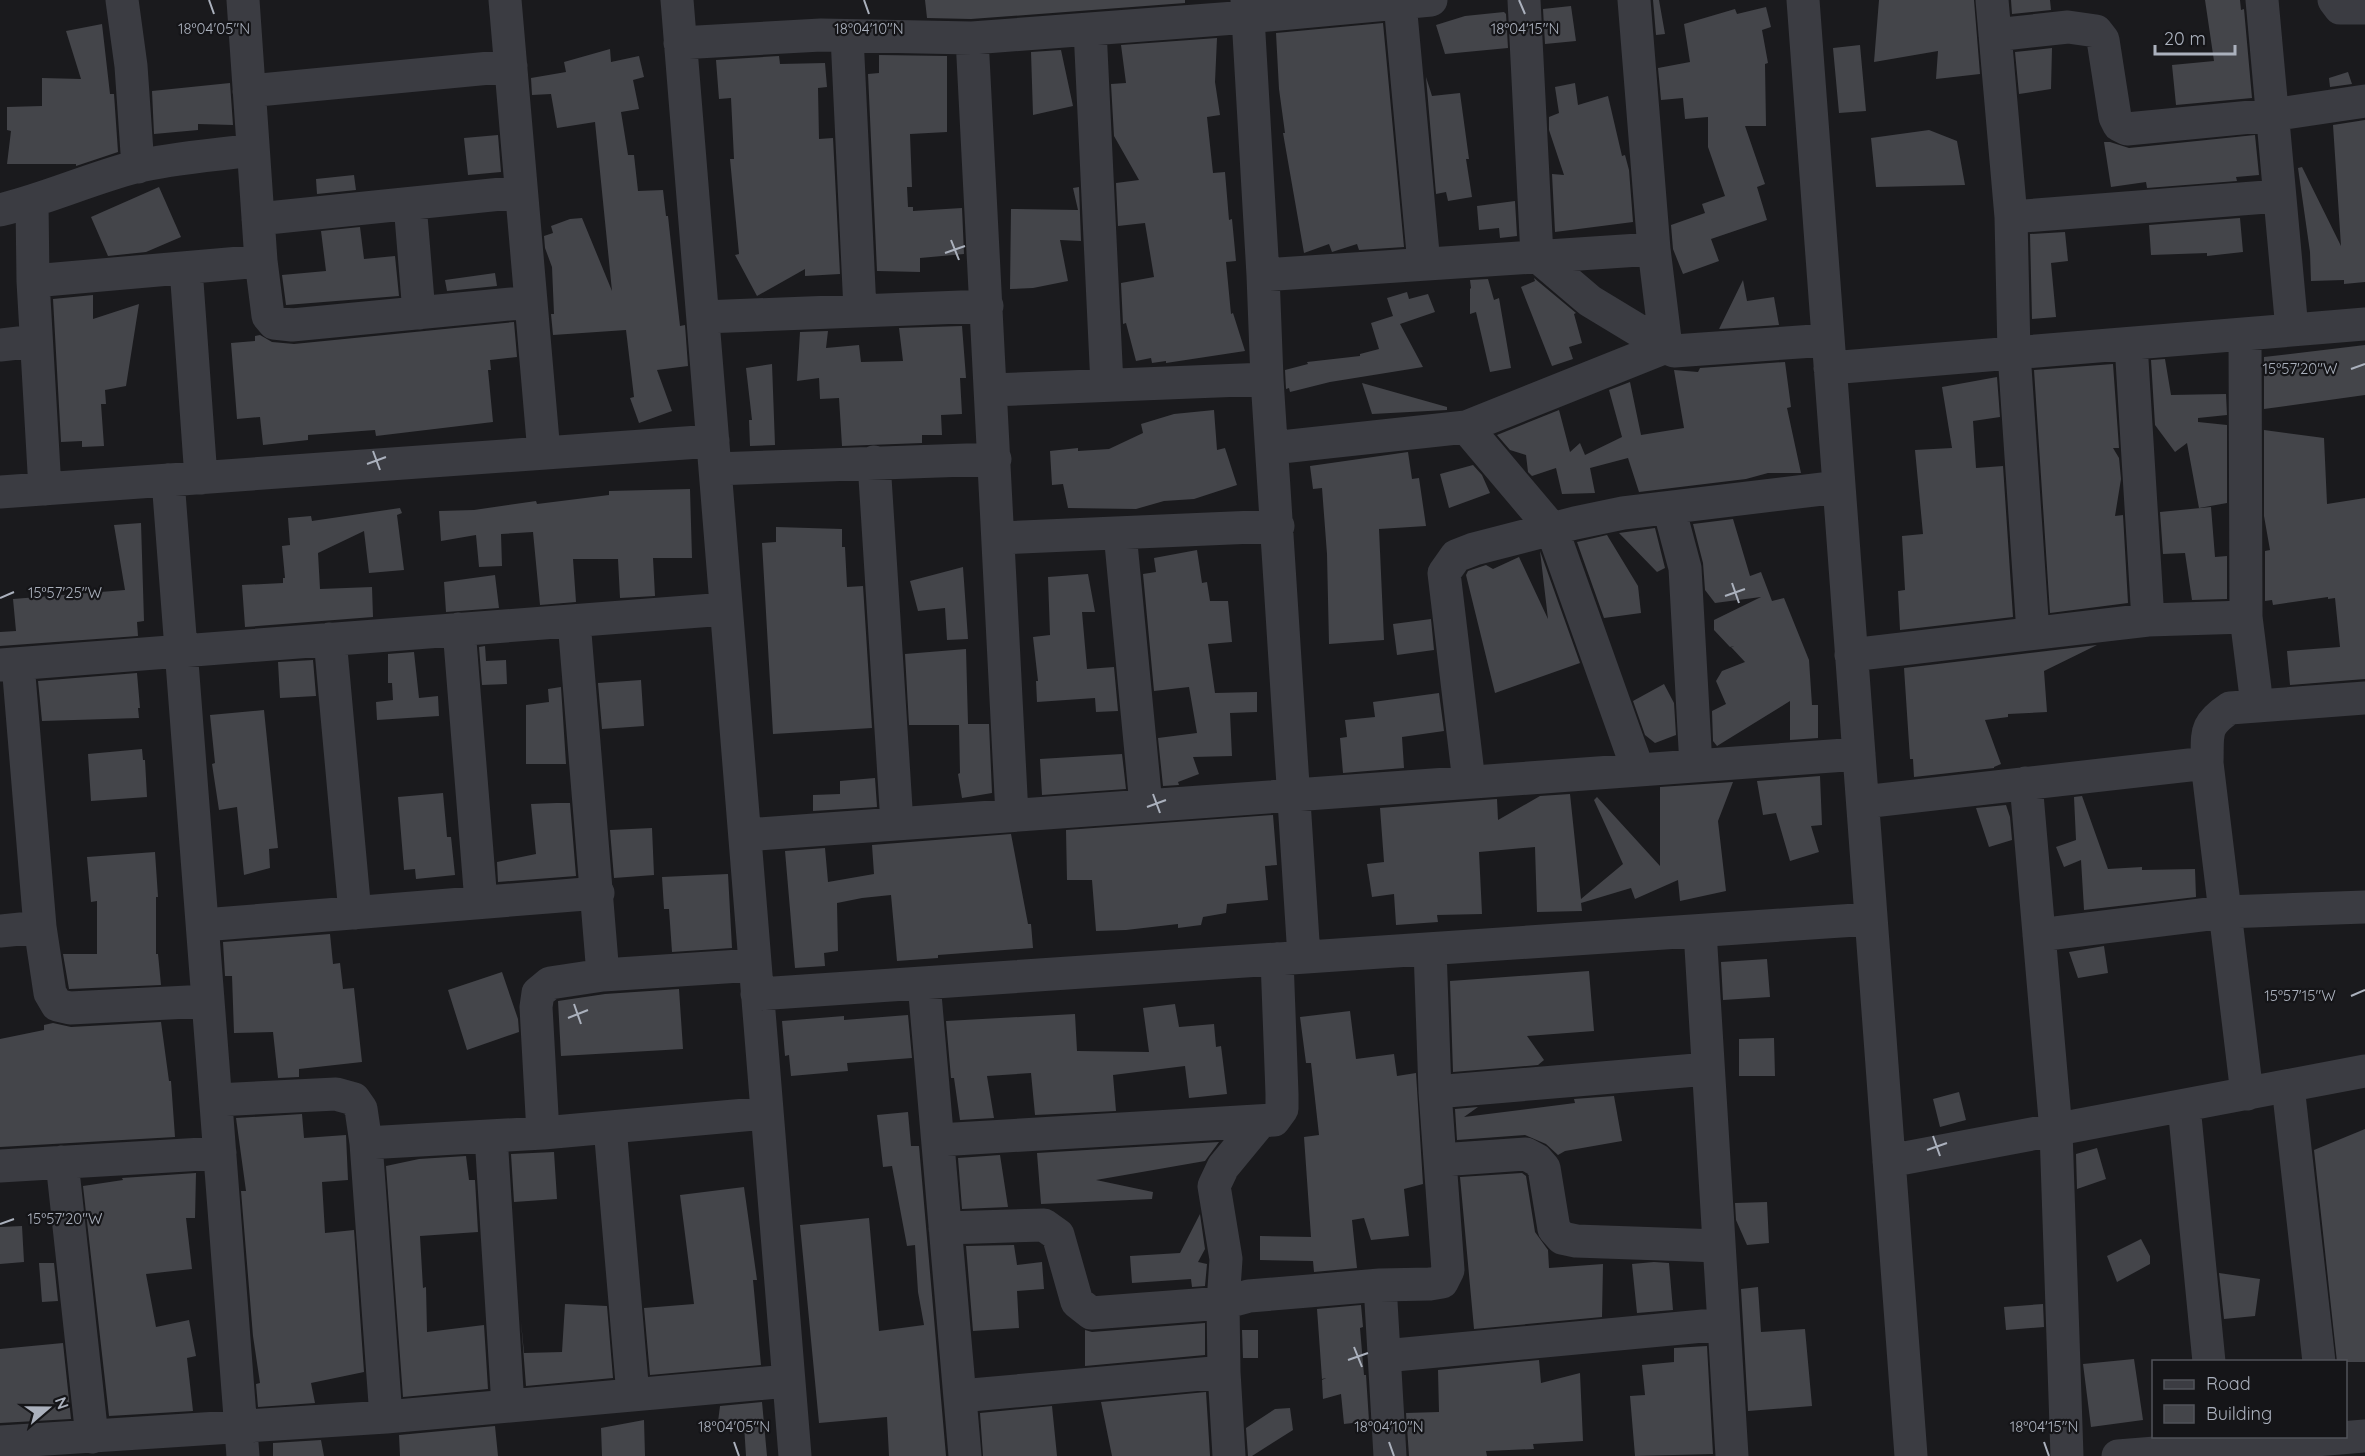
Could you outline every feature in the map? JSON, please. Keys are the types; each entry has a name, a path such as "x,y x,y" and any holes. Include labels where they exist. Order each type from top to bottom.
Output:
{"street":[{"path":"122,0 131,66 138,167"},
{"path":"243,0 261,261 268,316 274,323 292,325 531,303"},
{"path":"505,0 544,453"},
{"path":"677,0 795,1456"},
{"path":"1524,0 1537,256 1590,301 1674,351 1829,354 2014,353 2365,324"},
{"path":"1634,0 1654,249 1666,347"},
{"path":"1803,0 1911,1456"},
{"path":"1992,0 2011,217 2014,353 2033,633"},
{"path":"2262,0 2292,330"},
{"path":"2334,0 2340,8 2365,8"},
{"path":"680,43 847,36 972,38 1090,29 1248,9 1415,2 1424,264"},
{"path":"938,1140 1260,1122 1274,1120 1282,1109 1291,958 1294,794 1267,379 1248,9"},
{"path":"1995,35 2068,27 2096,31 2103,40 2115,117 2119,125 2127,129 2272,115 2365,101"},
{"path":"1090,29 1107,385"},
{"path":"847,36 860,310"},
{"path":"972,38 1012,815"},
{"path":"249,91 511,66"},
{"path":"0,210 32,202 77,185 138,167 253,150"},
{"path":"258,219 521,192"},
{"path":"2011,217 2280,196"},
{"path":"32,202 33,281 45,489"},
{"path":"410,204 419,313"},
{"path":"1263,275 1654,249"},
{"path":"33,281 261,261"},
{"path":"186,268 201,478"},
{"path":"703,317 987,306"},
{"path":"2245,334 2246,617 2257,705"},
{"path":"0,345 36,341"},
{"path":"2130,344 2148,620"},
{"path":"1272,448 1466,428 1666,347"},
{"path":"991,390 1267,379"},
{"path":"1466,428 1552,529 1638,770"},
{"path":"0,492 544,453 714,455 874,462 995,459"},
{"path":"874,462 897,824"},
{"path":"168,480 242,1442"},
{"path":"1469,782 1444,573 1456,556 1474,549 1623,513 1839,486"},
{"path":"1669,508 1685,568 1696,766"},
{"path":"999,538 1278,526"},
{"path":"1120,533 1146,805"},
{"path":"208,1001 70,1008 57,1005 50,993 40,927 9,664 726,609"},
{"path":"1851,655 2148,620 2246,617"},
{"path":"574,621 603,975"},
{"path":"459,629 481,902"},
{"path":"330,639 355,913"},
{"path":"2247,1094 2207,763 2209,727 2216,717 2230,708 2365,698"},
{"path":"744,835 1859,754"},
{"path":"1863,802 2207,763"},
{"path":"2026,783 2056,1131 2067,1456"},
{"path":"202,925 598,893"},
{"path":"2039,935 2225,912 2365,907"},
{"path":"543,1133 536,1007 538,993 550,983 603,975 924,983 1871,919"},
{"path":"0,931 40,927"},
{"path":"1700,931 1732,1456"},
{"path":"945,1228 1044,1225 1058,1235 1077,1302 1091,1313 1223,1303 1249,1296 1442,1282 1448,1270 1435,1092 1430,949"},
{"path":"924,983 965,1456"},
{"path":"1435,1092 1708,1069"},
{"path":"1889,1161 2365,1071"},
{"path":"2288,1086 2319,1360"},
{"path":"216,1100 336,1094 354,1099 361,1109 366,1143 386,1417"},
{"path":"2184,1106 2210,1360"},
{"path":"366,1143 543,1133 767,1113"},
{"path":"1229,1456 1224,1372 1223,1303 1226,1258 1214,1186 1223,1167 1260,1122"},
{"path":"610,1127 633,1395"},
{"path":"491,1136 508,1406"},
{"path":"0,1166 220,1153"},
{"path":"1440,1160 1526,1154 1537,1160 1544,1168 1554,1229 1562,1238 1576,1241 1719,1246"},
{"path":"62,1162 92,1437"},
{"path":"1380,1285 1390,1456"},
{"path":"1384,1356 1724,1324"},
{"path":"960,1396 1224,1372"},
{"path":"0,1442 92,1437 242,1442 386,1417 788,1381"},
{"path":"2347,1437 2365,1437"},
{"path":"2118,1456 2218,1442 2328,1438"}],"building":[{"path":"925,0 1185,0 1185,3 971,19 927,18"},
{"path":"1653,0 1659,0 1665,34 1656,35"},
{"path":"1879,0 1974,0 1980,74 1936,79 1938,51 1874,62"},
{"path":"2011,0 2050,0 2051,10 2012,14"},
{"path":"2205,0 2240,0 2241,10 2244,9 2252,98 2176,105 2172,65 2214,61"},
{"path":"1571,6 1576,41 1545,44 1543,9"},
{"path":"1766,7 1771,27 1762,30 1768,63 1765,64 1766,126 1745,126 1765,184 1757,187 1767,220 1711,239 1719,261 1683,274 1673,249 1671,225 1705,213 1702,204 1725,196 1708,147 1708,117 1685,119 1683,98 1661,100 1658,68 1690,62 1684,24 1735,9 1737,14"},
{"path":"1504,12 1508,48 1445,54 1436,25 1465,16"},
{"path":"1383,23 1404,247 1359,250 1357,244 1332,252 1329,244 1304,253 1283,133 1285,133 1279,89 1276,33"},
{"path":"102,24 110,94 114,94 118,152 76,166 76,164 7,164 11,131 7,130 7,107 42,106 42,78 81,79 66,31"},
{"path":"1217,38 1215,82 1220,115 1207,117 1213,173 1225,172 1229,220 1232,219 1236,261 1226,262 1231,314 1233,313 1245,351 1166,363 1166,361 1152,363 1151,358 1136,361 1126,323 1123,324 1121,283 1154,277 1145,223 1118,226 1116,183 1139,180 1114,136 1111,84 1126,83 1121,45"},
{"path":"1860,45 1866,111 1839,113 1833,48"},
{"path":"2052,48 2051,89 2019,94 2015,52"},
{"path":"610,49 611,62 639,56 644,77 633,80 639,109 621,112 628,155 634,155 638,191 663,190 680,326 685,325 688,366 657,370 672,411 639,423 630,398 634,397 626,330 553,335 552,267 545,248 544,236 553,233 551,226 570,219 582,218 612,291 595,122 557,128 551,94 532,95 531,78 566,72 564,62"},
{"path":"1061,50 1073,106 1033,115 1031,52"},
{"path":"879,55 947,56 947,132 910,134 912,187 907,187 908,207 913,207 913,211 962,208 964,254 920,258 920,272 877,271 868,74 879,73"},
{"path":"779,56 780,64 825,63 827,87 818,88 819,139 833,138 840,274 805,276 805,269 757,296 735,255 739,254 730,159 734,159 731,98 719,99 716,60"},
{"path":"2348,72 2352,84 2330,87 2329,78"},
{"path":"1426,77 1432,96 1460,93 1472,197 1448,201 1446,192 1436,194"},
{"path":"230,83 233,125 198,124 198,130 154,134 152,91"},
{"path":"1575,83 1578,105 1608,96 1622,156 1625,155 1629,170 1633,222 1555,232 1552,174 1564,175 1549,130 1549,117 1559,113 1555,87"},
{"path":"2365,120 2365,282 2344,284 2344,280 2311,281 2310,252 2298,168 2302,167 2341,246 2333,125"},
{"path":"1929,130 1957,141 1965,185 1876,187 1871,138"},
{"path":"498,135 501,172 468,175 464,138"},
{"path":"2255,135 2259,175 2236,177 2237,181 2147,188 2146,182 2111,187 2104,142 2129,148"},
{"path":"354,175 356,190 317,194 316,179"},
{"path":"159,187 181,237 146,252 108,256 91,217"},
{"path":"1079,187 1081,241 1060,240 1068,281 1033,288 1010,289 1011,209 1078,210 1073,188"},
{"path":"1515,201 1517,236 1500,238 1499,228 1479,230 1477,206"},
{"path":"2240,218 2243,252 2207,256 2207,253 2151,255 2149,225"},
{"path":"360,227 364,259 395,256 399,296 286,305 282,275 326,271 321,231"},
{"path":"2065,232 2068,261 2051,263 2056,317 2032,319 2030,234"},
{"path":"495,273 497,286 447,291 445,280"},
{"path":"1534,278 1576,313 1574,314 1582,343 1569,347 1573,359 1552,366 1521,287 1535,281"},
{"path":"1488,279 1494,300 1499,298 1511,368 1490,372 1476,312 1470,314 1470,280"},
{"path":"1743,280 1747,301 1774,297 1779,325 1719,329"},
{"path":"1407,292 1409,299 1428,294 1435,312 1400,324 1423,367 1330,382 1290,392 1289,388 1286,389 1285,370 1308,364 1307,362 1360,356 1360,354 1379,349 1371,323 1393,316 1387,298"},
{"path":"93,295 93,319 139,304 126,386 105,390 106,404 101,404 104,446 82,447 82,441 61,442 53,299"},
{"path":"514,322 517,357 490,360 491,370 488,370 493,422 376,436 375,430 308,435 308,440 263,445 260,417 237,419 231,343 255,341 255,336 260,335 272,342 294,344"},
{"path":"962,326 966,378 960,378 962,414 941,415 942,435 922,435 922,443 842,446 839,398 820,399 819,378 797,381 800,332 828,331 826,348 859,345 861,362 903,361 899,328"},
{"path":"2365,345 2365,395 2264,409 2264,357"},
{"path":"2165,359 2171,395 2226,394 2227,415 2198,418 2198,422 2227,425 2227,503 2199,508 2187,443 2175,452 2155,425 2151,360"},
{"path":"1785,362 1791,407 1787,408 1801,473 1768,473 1746,479 1639,492 1628,458 1590,468 1595,493 1562,494 1556,468 1532,476 1528,472 1526,455 1510,450 1497,435 1559,410 1570,452 1580,443 1585,455 1622,437 1609,390 1630,382 1641,435 1684,428 1674,370 1698,372 1700,368"},
{"path":"772,364 775,445 750,446 749,420 752,420 746,368"},
{"path":"2113,364 2119,448 2113,448 2119,458 2121,479 2115,516 2123,515 2128,603 2050,613 2034,370"},
{"path":"1997,377 2000,417 1973,421 1976,468 2003,466 2013,617 1900,630 1898,591 1905,590 1902,536 1923,534 1915,450 1952,448 1942,387"},
{"path":"1362,383 1447,407 1447,410 1372,414"},
{"path":"1214,410 1217,450 1225,448 1237,485 1194,499 1164,501 1136,509 1068,508 1063,484 1052,485 1050,451 1078,448 1078,451 1109,449 1143,433 1141,424 1174,414"},
{"path":"2264,430 2324,438 2327,504 2365,498 2365,679 2290,685 2287,651 2340,647 2335,598 2273,605 2272,600 2265,601 2265,551 2270,550 2264,516"},
{"path":"1408,452 1412,479 1419,478 1426,526 1379,529 1384,640 1329,644 1327,554 1322,488 1313,489 1310,466"},
{"path":"1473,465 1482,475 1490,493 1449,508 1440,474"},
{"path":"690,489 692,558 653,558 655,596 620,598 618,559 573,559 576,602 540,605 533,532 501,534 502,566 479,567 476,535 441,541 439,511 474,510 536,501 537,504 609,495 609,491"},
{"path":"2211,507 2215,557 2227,556 2227,599 2192,600 2185,553 2163,554 2160,512"},
{"path":"400,508 402,513 397,515 404,570 369,573 364,531 318,553 320,589 372,587 373,617 245,627 242,585 283,583 283,578 285,578 282,546 290,545 288,518 311,516 312,521"},
{"path":"1733,519 1750,576 1761,572 1772,601 1784,598 1809,660 1812,705 1818,705 1818,738 1790,740 1790,701 1717,746 1713,741 1712,711 1726,704 1716,681 1722,671 1745,662 1731,647 1734,646 1730,647 1714,630 1714,620 1761,597 1715,603 1705,590 1703,563 1693,524"},
{"path":"141,523 144,621 137,622 138,636 0,646 0,632 16,631 13,599 125,590 114,525"},
{"path":"776,527 842,529 847,587 863,586 872,728 773,734 762,543 776,542"},
{"path":"1655,528 1665,568 1657,572 1619,533"},
{"path":"1607,535 1638,586 1641,613 1604,618 1577,542"},
{"path":"1197,550 1202,583 1207,582 1210,601 1228,601 1232,642 1208,644 1215,693 1257,692 1257,712 1230,713 1232,756 1193,757 1199,774 1178,782 1179,785 1163,786 1158,738 1197,733 1189,687 1154,691 1143,574 1156,572 1154,558"},
{"path":"1540,551 1580,663 1495,693 1466,575 1468,571 1486,565 1493,569 1519,557 1548,619"},
{"path":"963,567 968,639 947,640 945,608 918,611 910,581"},
{"path":"1088,574 1095,612 1082,612 1087,669 1114,667 1118,711 1096,712 1095,698 1037,702 1036,681 1038,681 1033,637 1050,635 1048,577"},
{"path":"495,575 499,608 446,612 444,582"},
{"path":"1431,619 1434,650 1397,655 1393,624"},
{"path":"2097,645 2044,671 2047,712 2008,714 2008,717 1985,720 2001,764 1994,768 1914,777 1913,759 1910,759 1904,668"},
{"path":"485,646 486,661 506,660 507,684 482,685 479,647"},
{"path":"966,649 968,724 989,724 992,793 962,798 958,774 960,773 959,725 909,725 905,654"},
{"path":"414,652 419,698 438,696 439,716 377,720 376,702 393,700 392,683 388,683 388,654"},
{"path":"313,660 316,696 280,698 278,662"},
{"path":"137,673 139,718 42,721 38,681"},
{"path":"641,680 644,726 602,729 598,683"},
{"path":"1664,684 1674,703 1676,735 1655,743 1645,735 1633,701"},
{"path":"561,687 566,764 526,764 526,705 549,702 548,689"},
{"path":"1439,693 1444,731 1402,737 1404,768 1343,773 1340,738 1347,737 1345,720 1375,717 1373,702"},
{"path":"264,710 278,848 269,849 270,868 244,875 237,807 219,810 212,764 215,763 210,715"},
{"path":"142,749 143,760 145,760 147,797 91,801 88,754"},
{"path":"1122,754 1126,789 1042,795 1040,759"},
{"path":"1820,776 1822,825 1811,826 1819,852 1790,861 1776,813 1763,815 1757,781"},
{"path":"875,778 877,807 813,811 813,795 840,794 840,781"},
{"path":"1733,782 1718,821 1726,891 1680,901 1678,880 1635,899 1631,888 1581,903 1582,911 1537,912 1535,847 1479,852 1482,914 1437,915 1438,922 1396,925 1394,894 1372,897 1367,864 1384,862 1380,808 1497,799 1498,820 1540,796 1570,794 1581,899 1623,864 1594,800 1597,797 1660,866 1660,787"},
{"path":"443,793 447,837 451,837 455,875 416,879 415,869 404,870 398,797"},
{"path":"2082,796 2108,869 2142,867 2142,870 2195,869 2196,897 2084,910 2081,860 2064,867 2056,847 2076,840 2074,797"},
{"path":"570,803 576,876 498,882 497,862 536,854 531,804"},
{"path":"2006,805 2010,817 2012,840 1989,847 1976,808"},
{"path":"1273,815 1277,865 1265,866 1268,900 1227,904 1226,913 1203,917 1201,925 1178,928 1178,924 1096,931 1092,880 1067,880 1066,830"},
{"path":"652,828 654,875 614,878 610,830"},
{"path":"1011,834 1028,924 1031,924 1033,948 938,955 938,958 897,961 891,895 837,903 838,951 824,953 825,966 795,968 785,851 825,848 828,882 874,874 872,845"},
{"path":"155,852 158,897 156,897 156,954 158,954 161,985 69,989 63,954 97,954 97,901 91,902 87,857"},
{"path":"728,874 732,948 672,952 669,909 664,909 662,877"},
{"path":"330,934 333,964 340,963 343,989 354,988 362,1062 299,1069 299,1077 278,1078 273,1032 234,1033 232,976 225,976 223,942"},
{"path":"2104,946 2108,973 2078,978 2069,952"},
{"path":"1767,959 1770,997 1723,1000 1721,962"},
{"path":"1589,971 1594,1031 1527,1036 1544,1060 1538,1065 1453,1072 1450,981"},
{"path":"502,972 518,1019 519,1032 467,1050 448,990"},
{"path":"679,989 683,1049 561,1056 558,1001 605,994"},
{"path":"1175,1004 1179,1027 1214,1024 1216,1047 1221,1046 1227,1094 1189,1098 1185,1066 1113,1075 1116,1111 1035,1115 1031,1073 987,1076 994,1118 960,1120 954,1078 951,1078 946,1021 1075,1014 1077,1051 1149,1052 1143,1008"},
{"path":"1350,1011 1356,1059 1394,1054 1397,1076 1416,1073 1423,1184 1404,1189 1409,1236 1371,1240 1364,1218 1352,1220 1357,1268 1314,1272 1313,1261 1260,1260 1260,1236 1311,1237 1304,1137 1319,1135 1311,1063 1306,1063 1300,1017"},
{"path":"908,1015 912,1058 847,1063 848,1071 791,1076 789,1055 785,1056 782,1021 844,1016 844,1020"},
{"path":"161,1022 169,1081 171,1081 175,1137 0,1147 0,1039 44,1030 44,1025 53,1023 71,1027"},
{"path":"1774,1038 1775,1076 1739,1076 1739,1039"},
{"path":"1959,1092 1966,1120 1940,1127 1933,1099"},
{"path":"1614,1096 1622,1141 1565,1151 1558,1155 1546,1144 1525,1135 1457,1140 1455,1109 1478,1107 1464,1117 1575,1103 1574,1099"},
{"path":"908,1112 911,1146 919,1146 946,1456 889,1456 887,1417 819,1423 800,1225 869,1218 879,1331 924,1325 918,1292 915,1245 907,1246 892,1166 883,1167 877,1115"},
{"path":"302,1114 304,1138 346,1135 348,1180 322,1182 325,1233 354,1230 364,1372 311,1383 315,1403 258,1407 256,1384 260,1383 253,1336 241,1191 246,1191 236,1118"},
{"path":"2365,1129 2365,1362 2337,1360 2314,1150"},
{"path":"1219,1142 1205,1161 1096,1180 1153,1192 1152,1199 1041,1204 1037,1153"},
{"path":"2097,1148 2106,1179 2077,1189 2076,1154"},
{"path":"554,1152 557,1199 514,1202 511,1154"},
{"path":"1000,1155 1008,1207 962,1209 958,1158"},
{"path":"466,1156 469,1180 475,1180 478,1232 420,1236 423,1288 426,1287 427,1332 484,1325 488,1389 403,1397 386,1166 419,1159"},
{"path":"196,1173 195,1218 186,1218 192,1269 146,1274 156,1327 189,1320 196,1356 187,1358 193,1411 109,1416 83,1186 123,1180 122,1178"},
{"path":"1522,1173 1526,1176 1535,1232 1548,1250 1549,1268 1603,1264 1602,1317 1474,1329 1460,1177"},
{"path":"744,1187 757,1280 753,1280 761,1365 650,1375 644,1308 694,1304 680,1195"},
{"path":"1767,1202 1769,1243 1747,1245 1736,1220 1735,1203"},
{"path":"1200,1214 1205,1249 1198,1262 1207,1264 1205,1286 1192,1287 1191,1279 1132,1283 1130,1256 1180,1253"},
{"path":"22,1226 24,1262 0,1264 0,1227"},
{"path":"2141,1239 2150,1256 2150,1264 2117,1282 2107,1256"},
{"path":"1014,1245 1017,1265 1042,1262 1044,1289 1017,1291 1019,1328 973,1331 966,1246"},
{"path":"39,1263 54,1263 58,1301 42,1302"},
{"path":"1669,1263 1673,1310 1637,1313 1632,1264"},
{"path":"2219,1273 2260,1279 2255,1316 2224,1319"},
{"path":"1758,1287 1761,1332 1805,1329 1812,1406 1748,1411 1741,1289"},
{"path":"565,1304 607,1306 613,1378 526,1386 521,1321 524,1353 562,1352"},
{"path":"2043,1304 2044,1327 2006,1330 2004,1307"},
{"path":"1361,1305 1363,1327 1360,1328 1369,1421 1344,1424 1341,1394 1323,1399 1322,1380 1326,1378 1322,1379 1317,1309"},
{"path":"1205,1323 1205,1355 1085,1366 1085,1330 1092,1332"},
{"path":"1242,1330 1258,1330 1258,1358 1243,1358"},
{"path":"63,1343 71,1419 0,1423 0,1349"},
{"path":"1707,1346 1713,1454 1635,1456 1630,1396 1645,1395 1642,1365 1674,1362 1674,1348"},
{"path":"2134,1359 2143,1420 2091,1427 2083,1364"},
{"path":"1539,1360 1541,1383 1580,1373 1583,1441 1533,1444 1534,1449 1486,1451 1487,1456 1409,1456 1406,1413 1439,1412 1438,1370"},
{"path":"1206,1392 1210,1456 1112,1456 1101,1402"},
{"path":"762,1402 767,1456 746,1456 744,1425 718,1422 720,1406"},
{"path":"1052,1406 1057,1456 983,1456 980,1413"},
{"path":"1290,1408 1293,1430 1252,1456 1248,1456 1246,1428 1275,1409"},
{"path":"644,1420 645,1456 602,1456 601,1428"},
{"path":"495,1426 498,1456 400,1456 399,1435"},
{"path":"321,1440 324,1456 273,1456 273,1443"}]}
